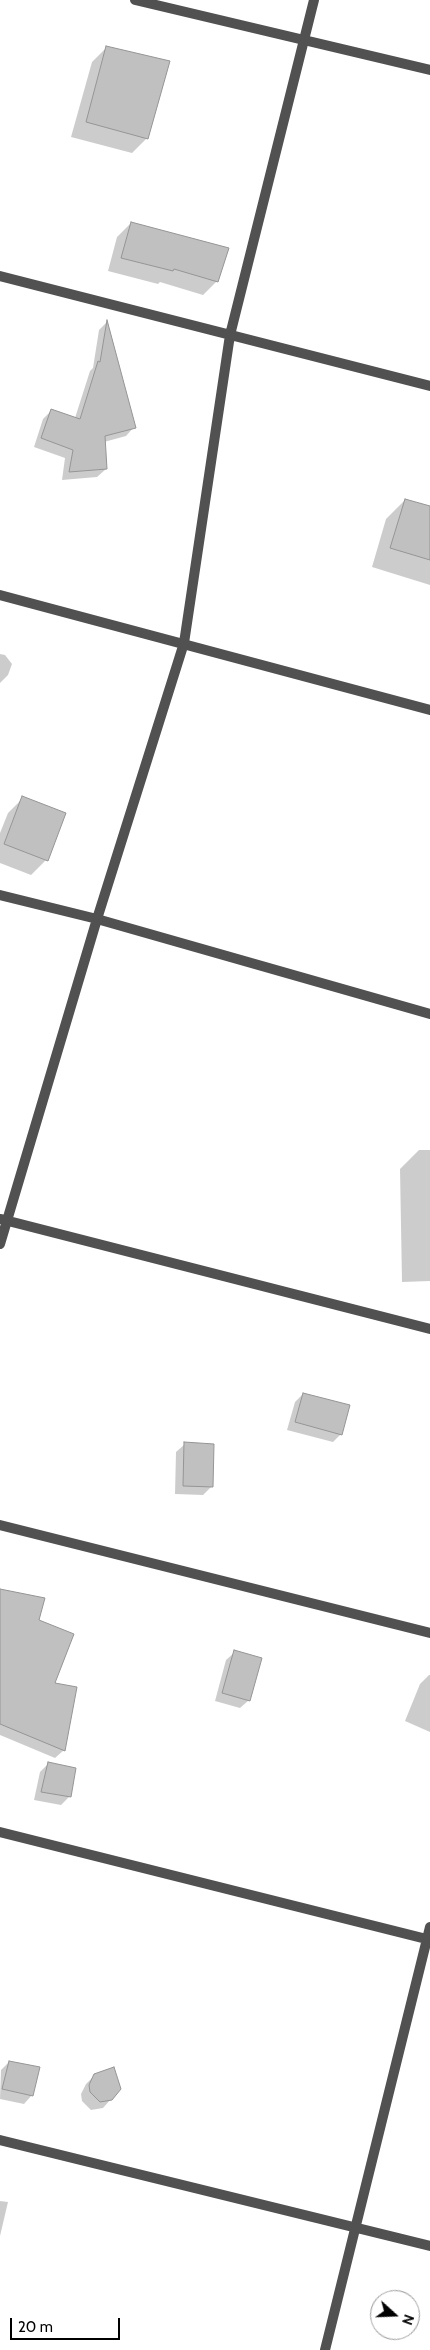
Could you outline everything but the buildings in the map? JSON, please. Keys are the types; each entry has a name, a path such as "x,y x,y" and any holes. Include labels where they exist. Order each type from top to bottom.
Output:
{"street":[{"path":"135,0 430,70"},
{"path":"0,1244 3,1220 184,643 230,335 314,0"},
{"path":"0,276 430,386"},
{"path":"0,595 430,710"},
{"path":"0,895 97,920 430,1014"},
{"path":"3,1220 430,1329"},
{"path":"0,1525 430,1633"},
{"path":"0,1832 428,1940"},
{"path":"325,2350 430,1927"},
{"path":"0,2140 430,2246"}]}
